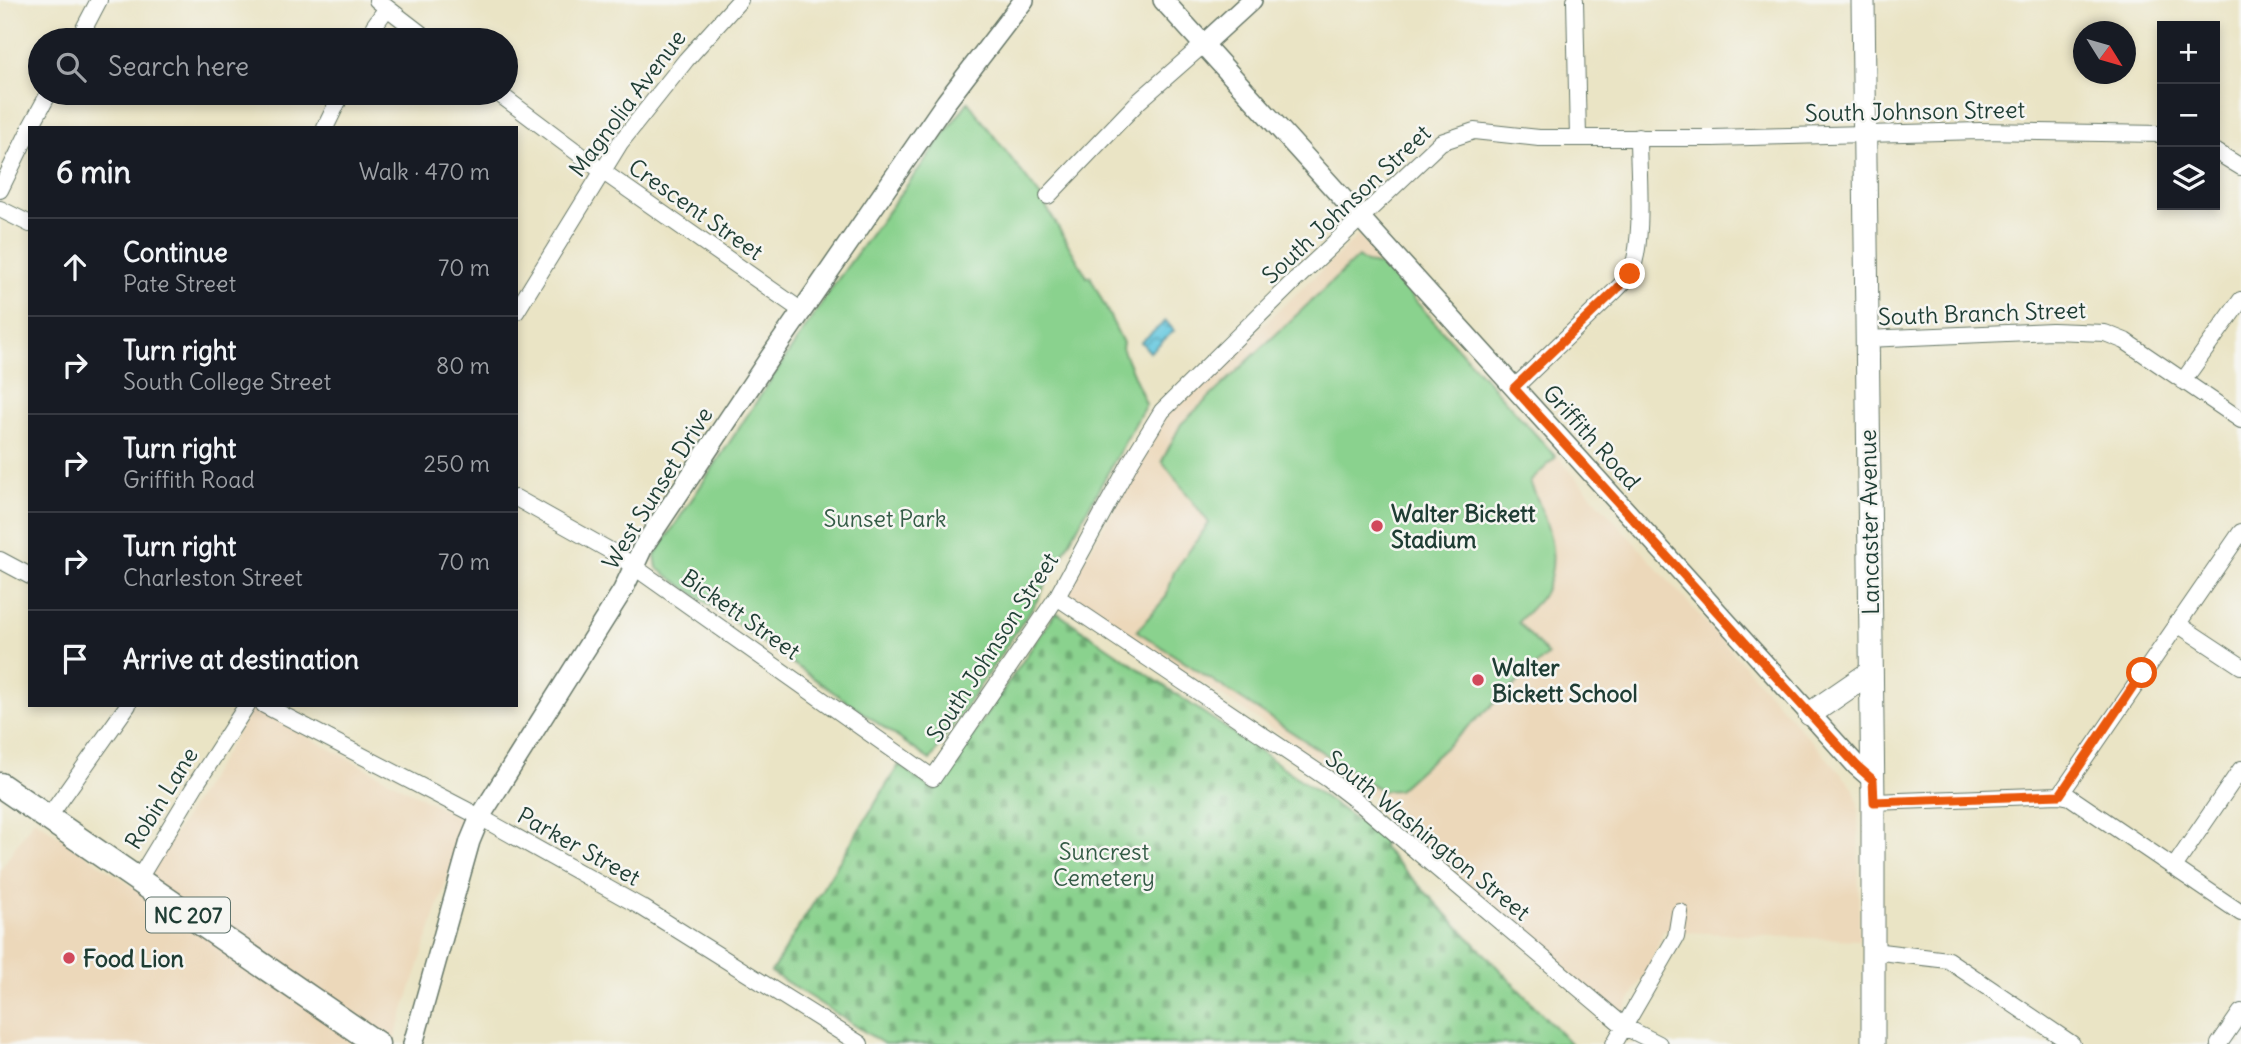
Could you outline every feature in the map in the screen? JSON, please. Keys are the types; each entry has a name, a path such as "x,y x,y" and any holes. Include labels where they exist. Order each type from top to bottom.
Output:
{"main road":[{"name":"Lancaster Avenue","path":"1863,0 1873,791 1873,1044"},
{"path":"1810,714 1871,672"},
{"name":"NC 207","path":"0,785 377,1044"}],"street":[{"path":"84,28 99,0"},
{"name":"Magnolia Avenue","path":"518,309 620,143 686,60 740,0"},
{"name":"West Sunset Drive","path":"413,1044 470,841 481,817 623,590 643,547 946,102 1024,0"},
{"name":"Griffith Road","path":"1164,0 1857,766 1873,791"},
{"path":"1048,196 1139,101 1252,0"},
{"path":"1576,0 1578,138"},
{"path":"373,28 382,4 413,28"},
{"path":"31,126 42,105"},
{"path":"326,126 336,105"},
{"name":"Crescent Street","path":"514,105 603,171 802,310"},
{"name":"South Johnson Street","path":"933,778 1057,597 1130,463 1162,411 1361,216 1441,142 1474,131 1539,138 1713,138 1980,131 2157,134"},
{"path":"0,190 28,132"},
{"path":"1514,388 1630,274 1637,249 1638,137"},
{"path":"2220,154 2241,167"},
{"path":"0,209 28,223"},
{"path":"2183,381 2241,300"},
{"name":"South Branch Street","path":"1866,339 2025,331 2105,333 2125,341 2241,420"},
{"name":"Bickett Street","path":"518,499 633,566 933,778"},
{"path":"2060,795 2241,532"},
{"path":"0,560 28,575"},
{"name":"South Washington Street","path":"1057,597 1189,684 1362,805 1625,1027 1660,1044"},
{"path":"2176,623 2241,666"},
{"path":"48,818 127,707"},
{"name":"Robin Lane","path":"138,880 246,707"},
{"name":"Parker Street","path":"268,707 481,817 643,908 860,1044"},
{"path":"2174,867 2241,769"},
{"path":"1873,791 2070,797 2241,912"},
{"path":"1614,1044 1675,937 1680,912"},
{"path":"1873,951 1948,960 2072,1044"},
{"path":"2219,1044 2241,1012"}],"shaded area":[{"name":"Walter Bickett School","path":"1359,235 1853,787 1858,802 1859,940 1663,931 1653,959 1622,1014 1565,971 1407,830 1380,801 1066,592 1169,413"},
{"path":"253,708 466,821 393,1044 0,1044 0,870 34,819 139,891"}],"green space":[{"name":"Sunset Park","path":"968,102 1040,196 1087,277 1090,276 1123,343 1122,348 1146,404 1036,602 930,760 657,568 655,555 833,286"},
{"name":"Walter Bickett Stadium","path":"1358,257 1366,263 1384,266 1556,457 1530,482 1550,537 1550,579 1544,593 1518,622 1548,655 1398,790 1382,791 1137,631 1166,597 1174,572 1209,523 1162,461 1181,424"},
{"name":"Suncrest Cemetery","path":"1056,612 1383,839 1383,848 1571,1044 884,1044 771,972 899,765 935,791"}],"water":[{"path":"1166,321 1174,331 1150,352 1141,342"}],"place":[{"name":"Walter Bickett Stadium","path":"1377,526"},
{"name":"Walter Bickett School","path":"1478,680"},
{"name":"Food Lion","path":"69,958"}],"route":[{"path":"1630,274 1514,388 1857,766 1873,780 1874,802 2060,795 2142,673"}]}
